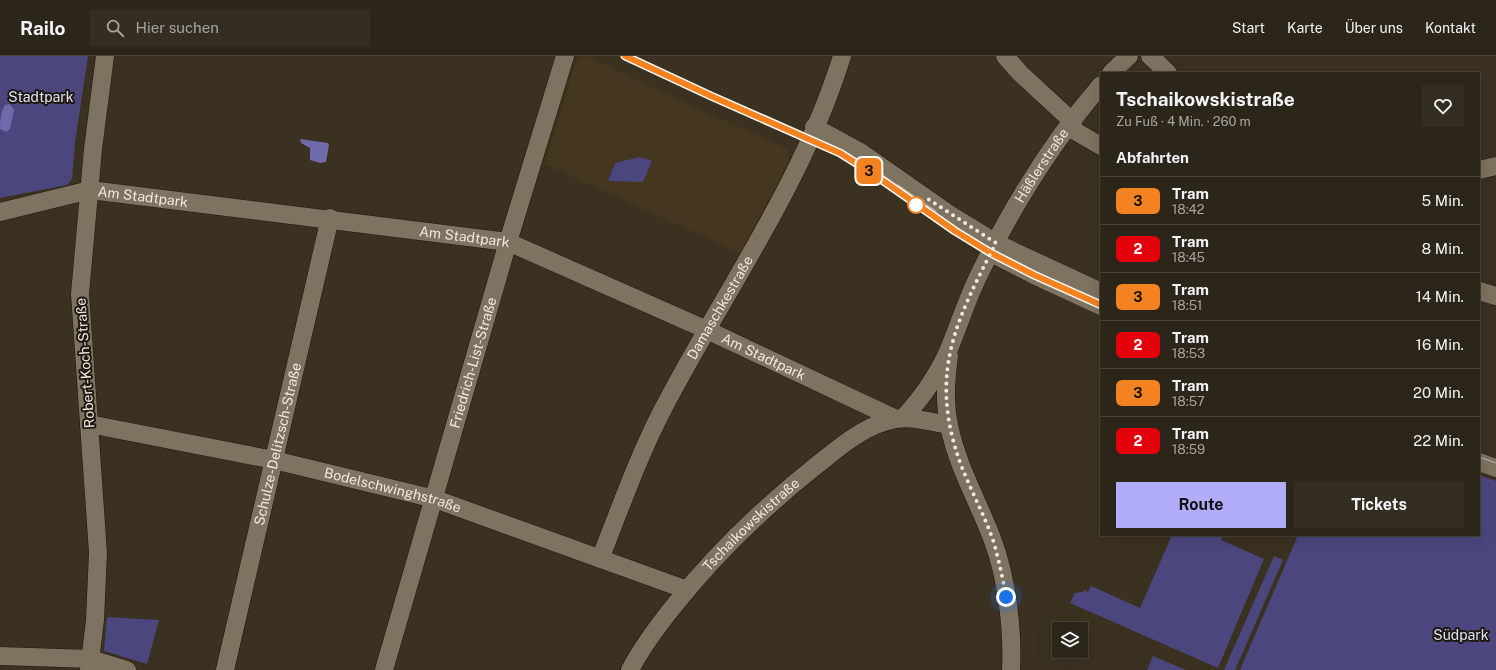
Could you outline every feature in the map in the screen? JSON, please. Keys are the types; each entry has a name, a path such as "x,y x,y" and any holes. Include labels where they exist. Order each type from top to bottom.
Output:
{"street":[{"name":"Robert-Koch-Straße","path":"90,664 95,620 98,553 81,328 80,294 93,149 105,56"},
{"name":"Friedrich-List-Straße","path":"384,670 508,242 565,56"},
{"name":"Damaschkestraße","path":"600,559 636,468 662,410 706,330 779,204 814,127 842,56"},
{"path":"1004,56 1070,124 1100,145"},
{"path":"1113,72 1129,56"},
{"path":"1150,56 1167,72"},
{"name":"Häßlerstraße","path":"994,248 1029,184 1070,124 1100,86"},
{"path":"814,127 862,153 1034,275 1100,306"},
{"path":"1480,170 1496,166"},
{"name":"Am Stadtpark","path":"0,212 90,190 330,218 508,242 900,418"},
{"name":"Schulze-Delitzsch-Straße","path":"225,670 330,218"},
{"path":"994,248 1100,292"},
{"path":"900,418 921,397 951,345 965,307 994,248"},
{"path":"1480,290 1496,296"},
{"path":"951,345 946,397 949,425 963,469 994,543 1008,612 1010,670"},
{"name":"Tschaikowskistraße","path":"630,670 654,632 687,590 729,543 804,476 842,446 883,422 900,418 949,425"},
{"name":"Bodelschwinghstraße","path":"89,424 274,460 435,498 687,590"},
{"path":"1480,450 1496,456"},
{"path":"1480,462 1496,468"},
{"path":"0,656 90,664 128,670"}],"shaded area":[{"path":"587,56 689,105 782,146 788,151 789,161 740,253 545,164 575,64 580,58"},
{"path":"10,104 14,110 10,129 6,132 0,129 1,119 5,105"},
{"path":"300,139 328,143 329,145 326,162 320,163 310,160 310,148 301,143"}],"green space":[{"name":"Stadtpark","path":"0,56 88,56 75,142 72,179 67,185 0,198"},
{"path":"640,157 652,161 643,182 608,181 615,163"},
{"name":"Südpark","path":"1480,475 1496,481 1496,670 1240,670 1298,536 1480,536"},
{"path":"1172,536 1223,536 1221,540 1264,559 1218,668 1070,603 1075,593 1083,592 1084,590 1088,592 1091,586 1140,608"},
{"path":"1274,556 1283,560 1235,670 1224,670"},
{"path":"107,617 159,620 147,664 104,651"},
{"path":"1153,656 1186,670 1147,670"}],"tram line":[{"path":"625,56 840,153 875,175 955,231 991,253 1100,306"},
{"name":"3","path":"625,56 840,153 875,175 904,197 955,231 991,253 1034,275 1100,305"},
{"path":"898,185 936,211"},
{"path":"1480,457 1496,463"}],"route":[{"path":"916,205 928,199 952,216 996,243 977,278 951,345 947,373 946,397 949,425 960,463 994,543 1006,597"}]}
